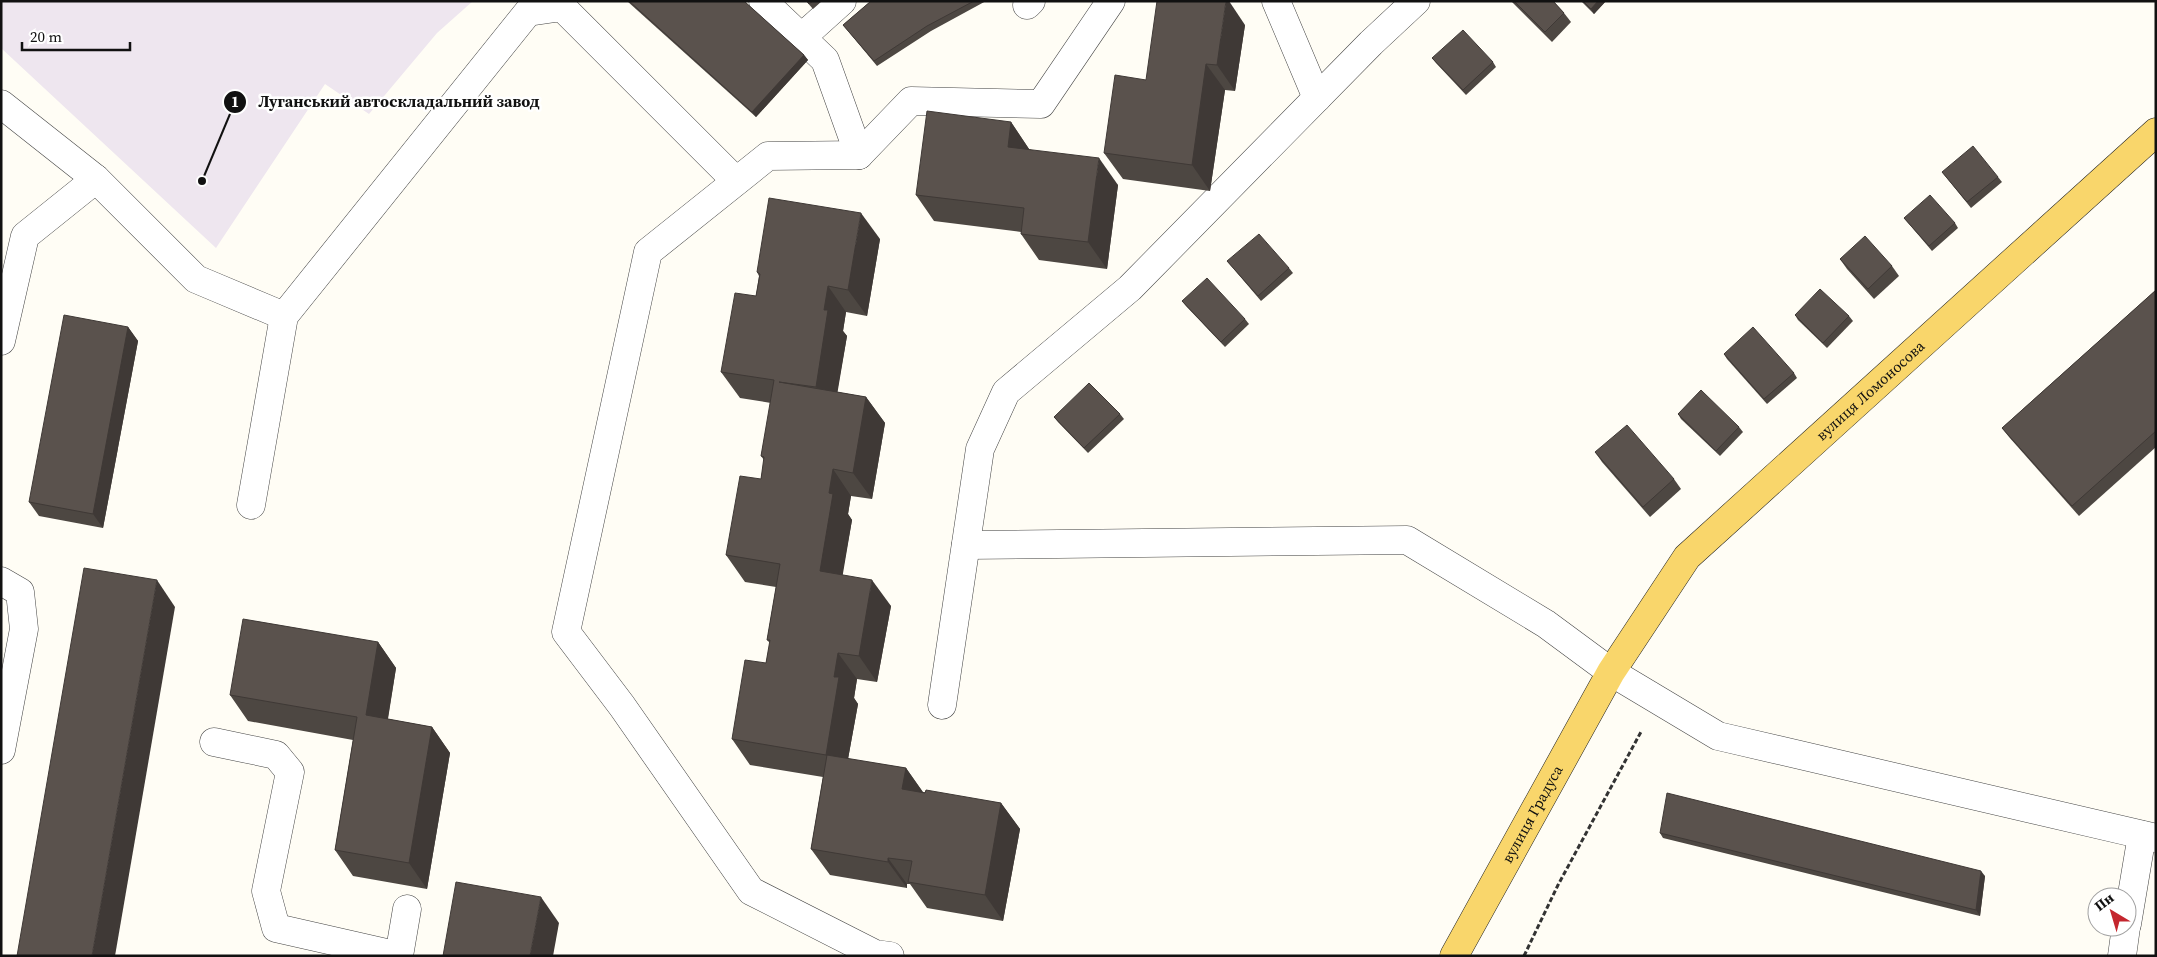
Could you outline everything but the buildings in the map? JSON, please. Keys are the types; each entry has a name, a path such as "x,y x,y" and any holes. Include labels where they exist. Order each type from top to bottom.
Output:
{"main road":[{"name":"вулиця Ломоносова","path":"1611,672 1687,557 2156,132"},
{"name":"вулиця Градуса","path":"1454,956 1611,672"}],"lane":[{"path":"763,1 825,60 859,155"},
{"path":"802,38 842,1"},
{"path":"880,955 750,892 622,706 566,632 648,252 768,156 859,155 911,101 1041,104 1111,1"},
{"path":"1276,1 1317,98"},
{"path":"942,705 980,449 1006,392 1130,288 1371,43 1416,1"},
{"path":"252,506 284,316 528,12 562,7 736,181"},
{"path":"1,104 96,179 196,279 284,316"},
{"path":"1,341 24,236 96,179"},
{"path":"966,545 1407,540 1546,624 1611,672 1718,736 2149,837 2136,887"},
{"path":"1,581 20,592 24,629 1,750"},
{"path":"214,742 276,755 290,772 266,891 276,928 399,956 407,909"},
{"path":"2122,956 2125,937"}],"path":[{"path":"1524,956 1558,885 1658,701"}],"shaded area":[{"path":"1,1 473,1 437,33 369,114 325,84 216,248 1,48"}],"place":[{"name":"Луганський автоскладальний завод","path":"202,181"}]}
